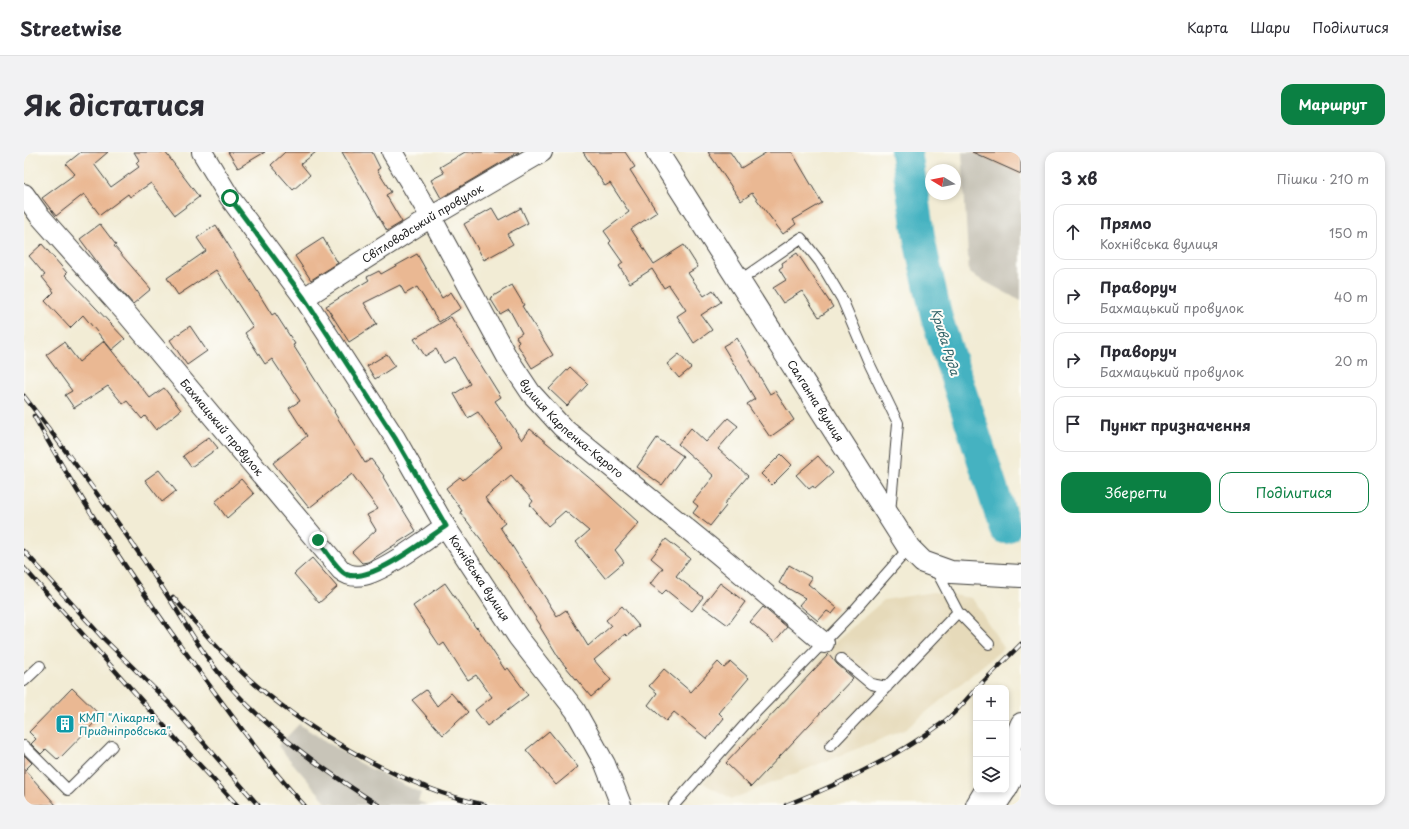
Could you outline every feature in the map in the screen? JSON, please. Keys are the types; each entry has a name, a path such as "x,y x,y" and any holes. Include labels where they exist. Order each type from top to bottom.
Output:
{"street":[{"name":"Кохнівська вулиця","path":"202,152 230,198 304,298 395,438 446,526 518,637 575,710 605,764 622,805"},
{"name":"вулиця Карпенка-Карого","path":"392,152 431,216 507,357 531,393 562,427 718,554 824,643"},
{"name":"Світловодський провулок","path":"304,298 431,216 542,152"},
{"name":"Салганна вулиця","path":"657,152 889,519 909,548 923,562 935,568 951,572 1021,576"},
{"name":"Бахмацький провулок","path":"24,194 39,215 126,313 341,570 347,575 364,575 380,568 420,544 446,526"},
{"path":"1006,757 1021,723"},
{"path":"1009,783 1021,761"},
{"path":"976,805 983,793"},
{"path":"995,805 1003,793"}],"lane":[{"path":"738,281 801,238 820,262 842,299 870,365 898,423 889,519"},
{"path":"674,805 757,711 824,643 909,548"},
{"path":"935,568 958,612 989,644"},
{"path":"830,746 958,612"},
{"path":"841,659 851,670 871,684 887,687"},
{"path":"24,681 40,666"},
{"path":"24,746 68,790 112,746"}],"shaded area":[{"path":"962,152 1021,152 1021,301 969,273"},
{"path":"933,592 972,598 1004,648 906,729 732,799 703,783 828,648 884,600"},
{"path":"299,724 359,763 421,793 418,801 428,805 336,805 333,803 327,803 278,746"}],"building":[{"path":"81,152 108,152 94,164 111,187 139,167 136,163 139,160 134,152 165,152 199,197 175,215 151,183 130,197 128,194 100,215 84,194 56,216 42,198 75,174 66,164"},
{"path":"228,152 265,152 238,168"},
{"path":"285,152 316,152 301,164 310,175 293,190 271,165"},
{"path":"342,152 372,152 380,168 377,170 391,192 386,195 402,222 387,231"},
{"path":"465,152 519,152 441,198 431,180 444,173 440,167"},
{"path":"583,152 625,152 635,167 630,170 657,212 631,229 654,264 684,245 698,267 688,273 704,296 713,290 721,302 701,315 712,330 694,343 677,316 686,310 669,285 664,288 652,269 630,283 619,266 623,263 609,243 611,241 604,231 629,212 610,183 605,186"},
{"path":"708,152 730,152 741,168 767,152 792,152 822,203 793,220 796,224 783,234 752,193 741,201"},
{"path":"972,152 1021,152 1021,174"},
{"path":"492,208 499,220 521,208 528,223 507,234 513,244 484,260 464,224"},
{"path":"100,224 116,245 114,246 151,289 133,304 101,267 80,239"},
{"path":"216,225 272,315 275,313 295,344 293,345 335,411 334,412 365,463 371,459 384,476 383,477 416,531 368,562 362,563 352,552 376,530 367,515 378,509 352,474 309,508 273,463 307,436 289,408 300,401 272,359 265,364 245,333 253,327 216,270 178,295 167,278 206,251 197,238"},
{"path":"323,238 338,263 311,280 295,256"},
{"path":"42,244 67,273 65,275 125,339 112,350 83,315 70,328 45,301 54,292 42,277 45,275 29,256"},
{"path":"797,253 833,307 819,317 802,291 783,303 773,288 786,280 779,269 783,266 782,263"},
{"path":"417,254 442,298 451,292 461,308 439,322 417,287 405,294 400,285 364,303 377,324 349,342 326,306 369,280 367,277 379,271 381,274"},
{"path":"512,285 524,305 522,306 553,355 532,368 517,344 519,342 516,337 522,333 509,309 500,314 490,298"},
{"path":"451,317 501,397 495,401 522,440 530,429 599,486 639,523 615,550 624,562 605,578 576,542 589,531 565,511 548,526 530,505 533,501 511,476 485,498 505,523 500,527 557,616 566,610 588,646 611,626 606,620 622,606 639,626 627,636 625,634 594,660 611,680 591,697 561,661 540,627 541,626 506,572 460,512 462,511 446,488 460,477 463,480 502,447 478,412 468,418 454,394 470,384 454,357 444,363 436,349 425,356 414,339"},
{"path":"190,326 207,351 187,365 170,340"},
{"path":"737,338 770,394 775,391 794,420 770,437 747,404 755,399 723,346"},
{"path":"104,341 150,398 164,388 181,410 156,430 145,416 142,419 127,401 123,404 108,386 74,408 65,395 72,391 46,355 64,342 79,362"},
{"path":"387,354 395,366 375,379 367,366"},
{"path":"679,354 691,368 679,378 667,364"},
{"path":"570,367 588,384 567,406 549,389"},
{"path":"728,418 738,426 718,449 748,476 724,504 726,506 710,526 693,513 698,506 693,502 714,476 678,444 691,428 706,442"},
{"path":"209,437 218,448 191,467 183,456"},
{"path":"657,438 683,456 662,485 637,467"},
{"path":"781,454 792,465 772,485 761,474"},
{"path":"818,456 833,473 815,489 813,486 809,489 796,475"},
{"path":"159,470 176,491 162,502 145,480"},
{"path":"241,479 254,494 227,518 215,502"},
{"path":"666,539 690,558 676,576 703,597 692,611 666,590 662,594 650,584 663,568 651,558"},
{"path":"312,558 337,587 319,603 294,574"},
{"path":"789,565 812,578 808,584 837,608 832,614 827,611 818,621 799,605 805,598 779,583"},
{"path":"445,583 476,628 477,627 505,670 508,668 528,695 487,726 475,710 492,697 476,675 468,680 444,643 440,646 413,606"},
{"path":"720,583 745,602 728,625 702,606"},
{"path":"763,607 787,627 774,642 750,622"},
{"path":"829,654 837,664 853,678 751,787 726,763"},
{"path":"718,662 724,668 731,662 749,678 719,713 724,718 707,739 674,712 666,721 648,705 657,693 649,686 664,669 691,692"},
{"name":"КМП \"Лікарня Придніпровська\"","path":"72,688 101,716 58,760 46,749 41,754 31,744 36,739 29,732"},
{"path":"426,690 437,706 451,693 468,712 443,735 412,700"},
{"path":"549,731 578,767 556,785 526,750"},
{"path":"24,755 32,763 25,770 56,805 24,805"}],"waterway":[{"name":"Крива Руда","path":"906,152 920,243 937,319 1005,528"}],"railway":[{"path":"24,396 124,531 213,666 224,680 268,724 303,753 321,767 378,805"},
{"path":"34,416 92,515 155,609 250,740 304,805"},
{"path":"24,551 102,637 170,704 258,805"},
{"path":"24,568 182,746 237,805"},
{"path":"173,597 245,675 306,723 334,741 394,773 455,797 485,805"},
{"path":"980,685 1021,644"},
{"path":"786,805 866,770 923,737 946,720 973,692"}],"place":[{"name":"КМП \"Лікарня Придніпровська\"","path":"65,724"}],"route":[{"path":"230,198 304,298 395,438 446,526 420,544 380,568 364,575 347,575 341,570 318,540"}]}
